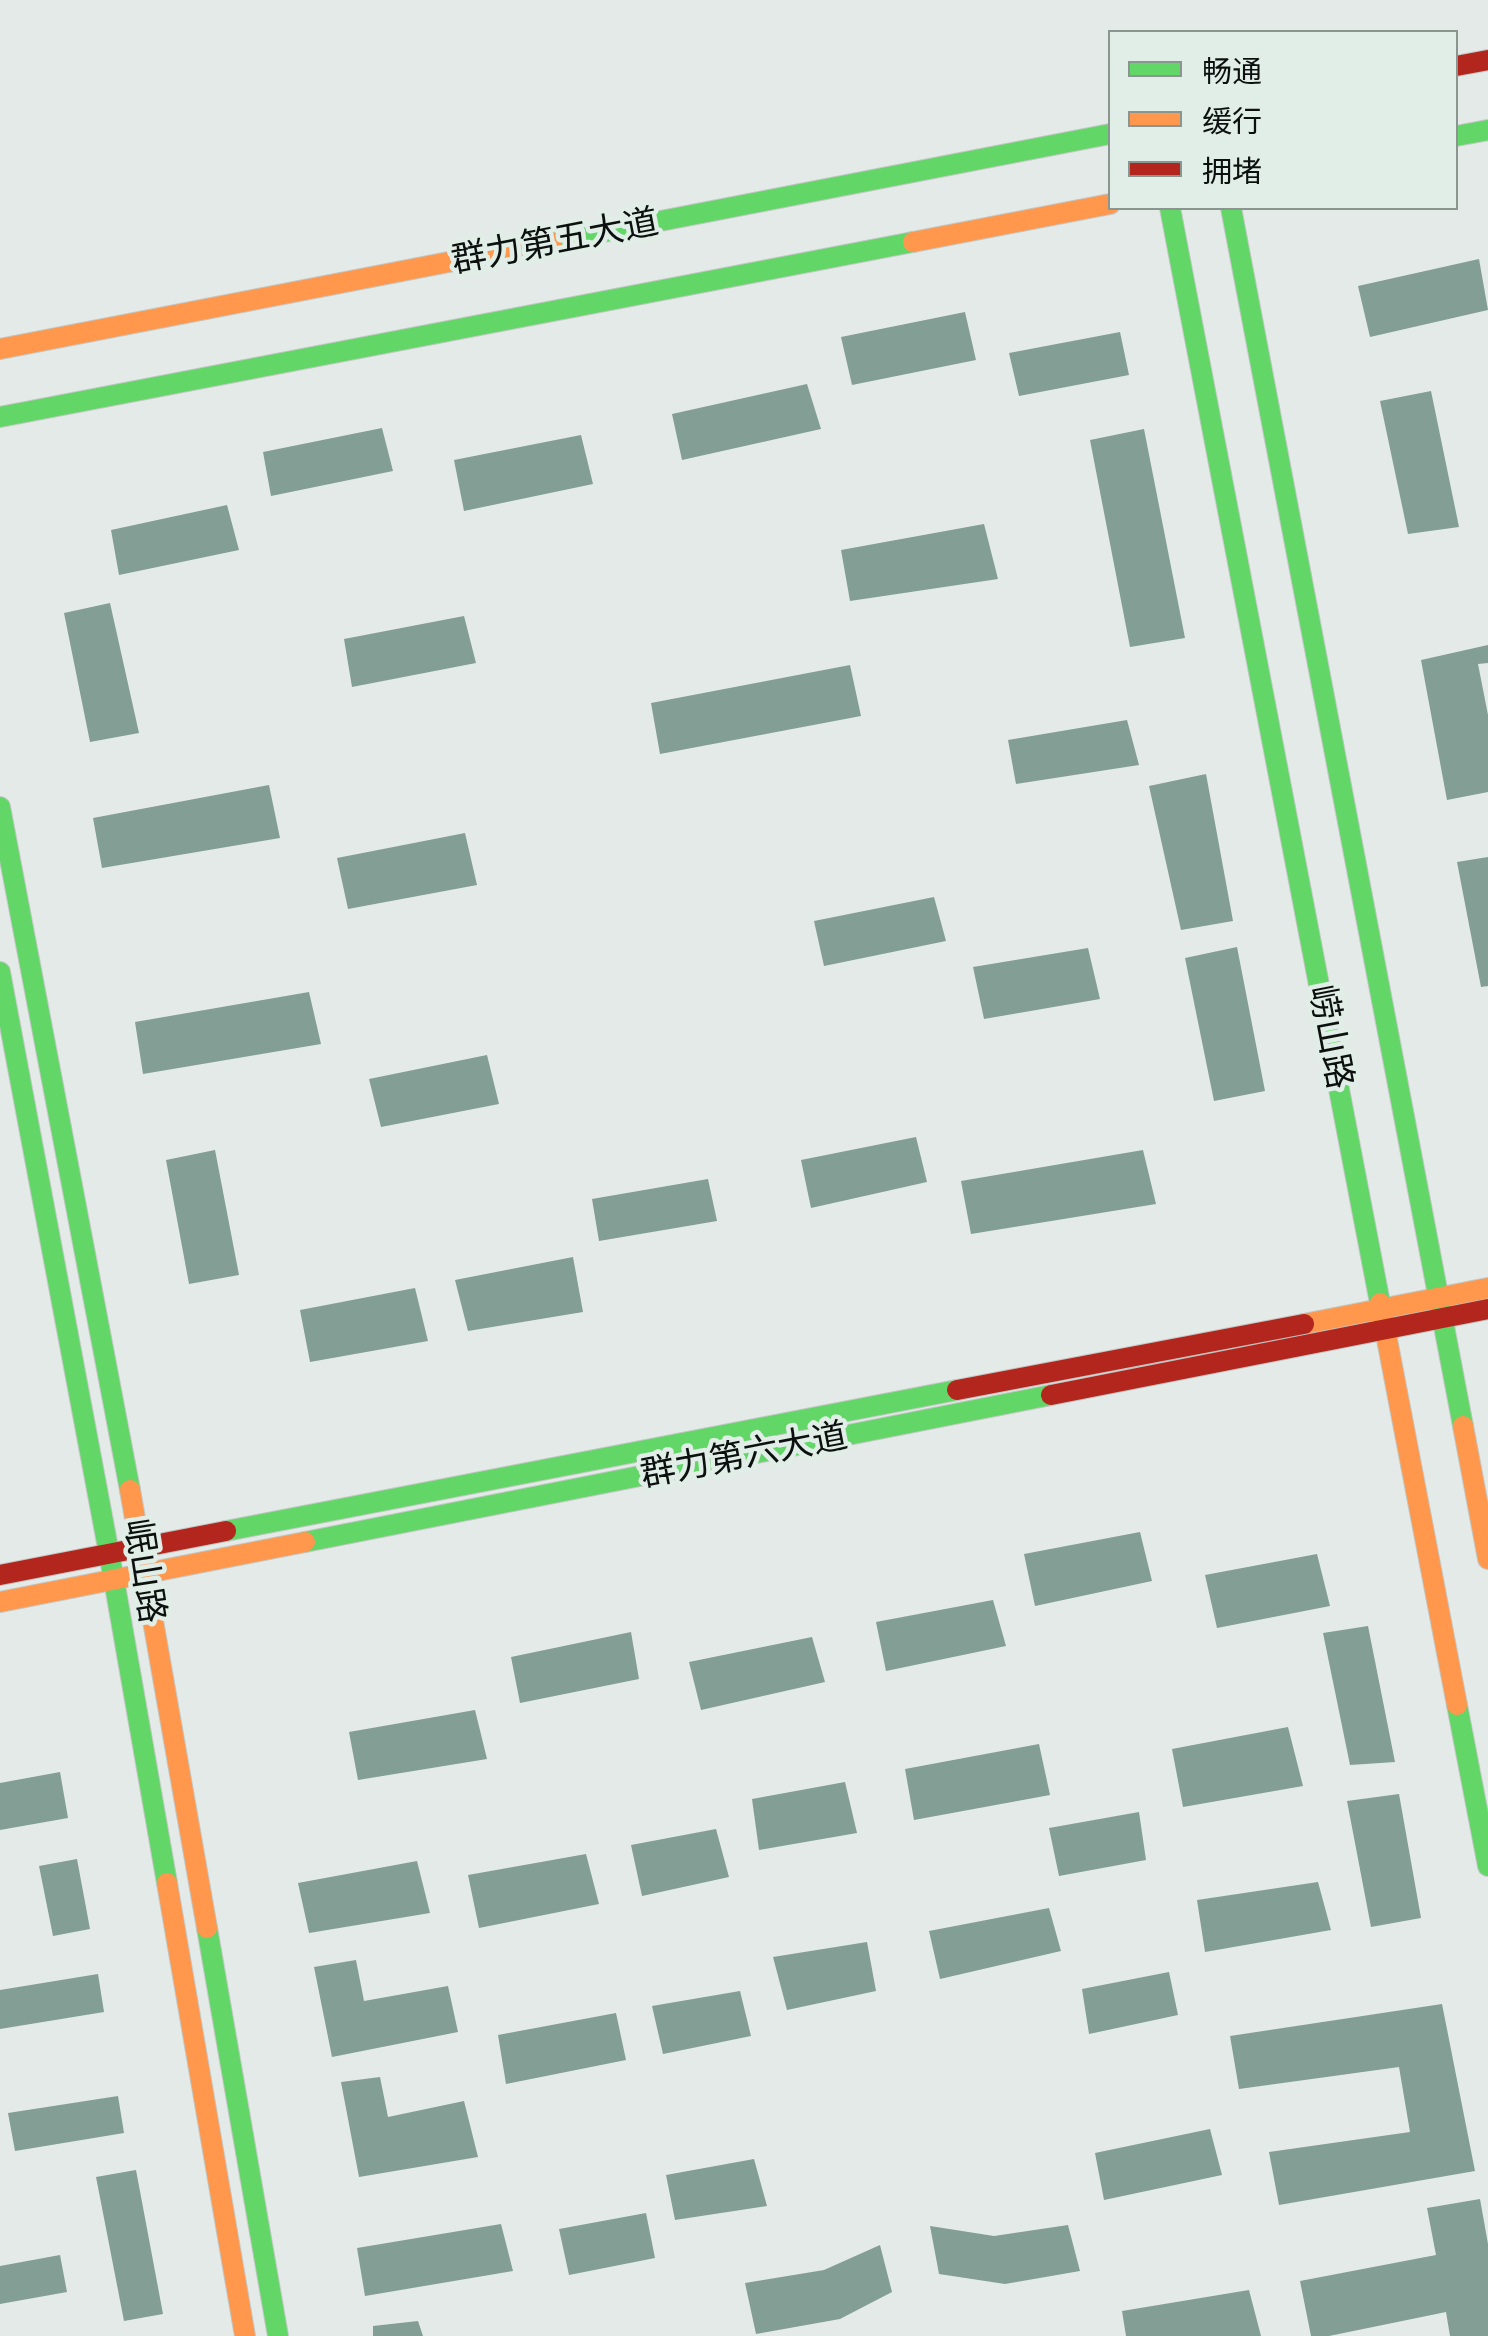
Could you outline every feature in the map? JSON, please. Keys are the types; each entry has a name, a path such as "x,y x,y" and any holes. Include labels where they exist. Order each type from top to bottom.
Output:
{"main road":[{"path":"1458,66 1488,60"},
{"path":"1458,136 1488,130"},
{"name":"群力第五大道","path":"0,349 1108,134"},
{"name":"群力第五大道","path":"0,417 1108,204"},
{"name":"崂山路","path":"1170,210 1488,1866"},
{"name":"崂山路","path":"1231,210 1488,1559"},
{"name":"岷山路","path":"0,808 142,1546 278,2336"},
{"name":"岷山路","path":"0,972 114,1580 245,2336"},
{"name":"群力第六大道","path":"0,1602 1385,1319 1439,1307 1488,1288"},
{"name":"群力第六大道","path":"1439,1307 1488,1309"},
{"name":"群力第六大道","path":"0,1575 1385,1319"}],"building":[{"path":"1479,259 1488,310 1370,337 1358,286"},
{"path":"965,312 976,360 852,385 841,337"},
{"path":"1120,332 1129,375 1019,396 1009,353"},
{"path":"807,384 821,429 682,460 672,414"},
{"path":"1431,391 1459,527 1408,534 1380,401"},
{"path":"382,428 393,471 271,496 263,452"},
{"path":"1144,429 1185,638 1130,647 1090,440"},
{"path":"581,435 593,484 464,511 454,460"},
{"path":"227,505 239,550 119,575 111,530"},
{"path":"984,524 998,579 850,601 841,550"},
{"path":"110,603 139,733 90,742 64,613"},
{"path":"464,616 476,663 352,687 344,639"},
{"path":"1488,645 1488,663 1478,664 1488,715 1488,792 1447,800 1421,660"},
{"path":"850,665 861,716 660,754 651,703"},
{"path":"1127,720 1139,765 1016,784 1008,740"},
{"path":"1206,774 1233,921 1181,930 1149,786"},
{"path":"269,785 280,838 102,868 93,818"},
{"path":"465,833 477,885 348,909 337,858"},
{"path":"1488,857 1488,986 1481,987 1457,862"},
{"path":"934,897 946,941 824,966 814,921"},
{"path":"1237,947 1265,1091 1214,1101 1185,958"},
{"path":"1088,948 1100,999 984,1019 973,967"},
{"path":"309,992 321,1044 143,1074 135,1022"},
{"path":"487,1055 499,1104 381,1127 369,1079"},
{"path":"916,1137 927,1182 811,1208 801,1160"},
{"path":"215,1150 239,1275 189,1284 166,1160"},
{"path":"1143,1150 1156,1204 971,1234 961,1181"},
{"path":"708,1179 717,1221 599,1241 592,1199"},
{"path":"573,1257 583,1312 468,1331 455,1280"},
{"path":"415,1288 428,1341 310,1362 300,1310"},
{"path":"1140,1532 1152,1581 1035,1606 1024,1554"},
{"path":"1317,1554 1330,1606 1217,1628 1205,1575"},
{"path":"993,1600 1006,1646 886,1671 876,1622"},
{"path":"1368,1626 1395,1762 1350,1765 1323,1633"},
{"path":"631,1632 639,1679 520,1703 511,1657"},
{"path":"812,1637 825,1682 701,1710 689,1662"},
{"path":"475,1710 487,1759 358,1780 349,1732"},
{"path":"1288,1727 1303,1786 1183,1807 1172,1749"},
{"path":"1039,1744 1050,1795 914,1820 905,1769"},
{"path":"60,1772 68,1818 0,1830 0,1783"},
{"path":"845,1782 857,1833 759,1850 752,1799"},
{"path":"1399,1794 1421,1918 1371,1927 1347,1801"},
{"path":"1139,1812 1146,1860 1059,1876 1049,1828"},
{"path":"716,1829 729,1877 642,1896 631,1845"},
{"path":"586,1854 599,1904 479,1928 468,1875"},
{"path":"77,1859 90,1929 53,1936 39,1866"},
{"path":"417,1861 430,1913 309,1933 298,1883"},
{"path":"1318,1882 1331,1930 1205,1952 1197,1900"},
{"path":"1049,1908 1061,1951 940,1979 929,1931"},
{"path":"867,1942 876,1991 787,2010 773,1957"},
{"path":"356,1960 364,2001 448,1986 458,2032 332,2057 314,1967"},
{"path":"1169,1972 1178,2015 1089,2034 1082,1989"},
{"path":"98,1974 104,2012 0,2029 0,1990"},
{"path":"740,1991 751,2036 663,2054 652,2006"},
{"path":"1442,2004 1475,2171 1279,2205 1269,2152 1410,2132 1399,2067 1239,2089 1230,2036"},
{"path":"616,2013 626,2060 506,2084 498,2035"},
{"path":"380,2077 388,2117 464,2101 478,2157 359,2177 341,2082"},
{"path":"118,2096 124,2133 15,2151 8,2113"},
{"path":"1210,2129 1222,2175 1104,2200 1095,2153"},
{"path":"754,2159 767,2206 675,2220 666,2175"},
{"path":"136,2170 163,2314 124,2321 96,2177"},
{"path":"1480,2199 1488,2244 1488,2336 1450,2336 1446,2312 1329,2336 1311,2336 1300,2281 1436,2255 1427,2208"},
{"path":"646,2213 655,2258 569,2275 559,2229"},
{"path":"501,2224 513,2271 365,2296 357,2248"},
{"path":"1068,2225 1080,2271 1005,2284 939,2274 930,2226 994,2236"},
{"path":"880,2245 892,2292 840,2319 756,2334 745,2283 824,2270"},
{"path":"60,2255 67,2292 0,2304 0,2266"},
{"path":"1249,2290 1261,2336 1126,2336 1122,2311"},
{"path":"418,2321 423,2336 373,2336 373,2326"}],"traffic: fast":[{"path":"1458,136 1488,130"},
{"path":"552,242 1108,134"},
{"path":"1170,210 1380,1303"},
{"path":"1231,210 1463,1426"},
{"path":"0,417 913,242"},
{"path":"0,807 130,1490"},
{"path":"0,972 167,1883"},
{"path":"226,1531 957,1390"},
{"path":"305,1542 1051,1395"},
{"path":"1457,1705 1488,1866"},
{"path":"207,1928 278,2336"}],"traffic: slow":[{"path":"913,242 1108,204"},
{"path":"0,349 552,242"},
{"path":"1304,1324 1488,1288"},
{"path":"1380,1303 1457,1705"},
{"path":"1463,1426 1488,1559"},
{"path":"130,1490 207,1928"},
{"path":"0,1602 305,1542"},
{"path":"167,1883 245,2336"}],"traffic: jam":[{"path":"1458,66 1488,60"},
{"path":"1051,1395 1488,1309"},
{"path":"957,1390 1304,1324"},
{"path":"0,1575 226,1531"}]}
